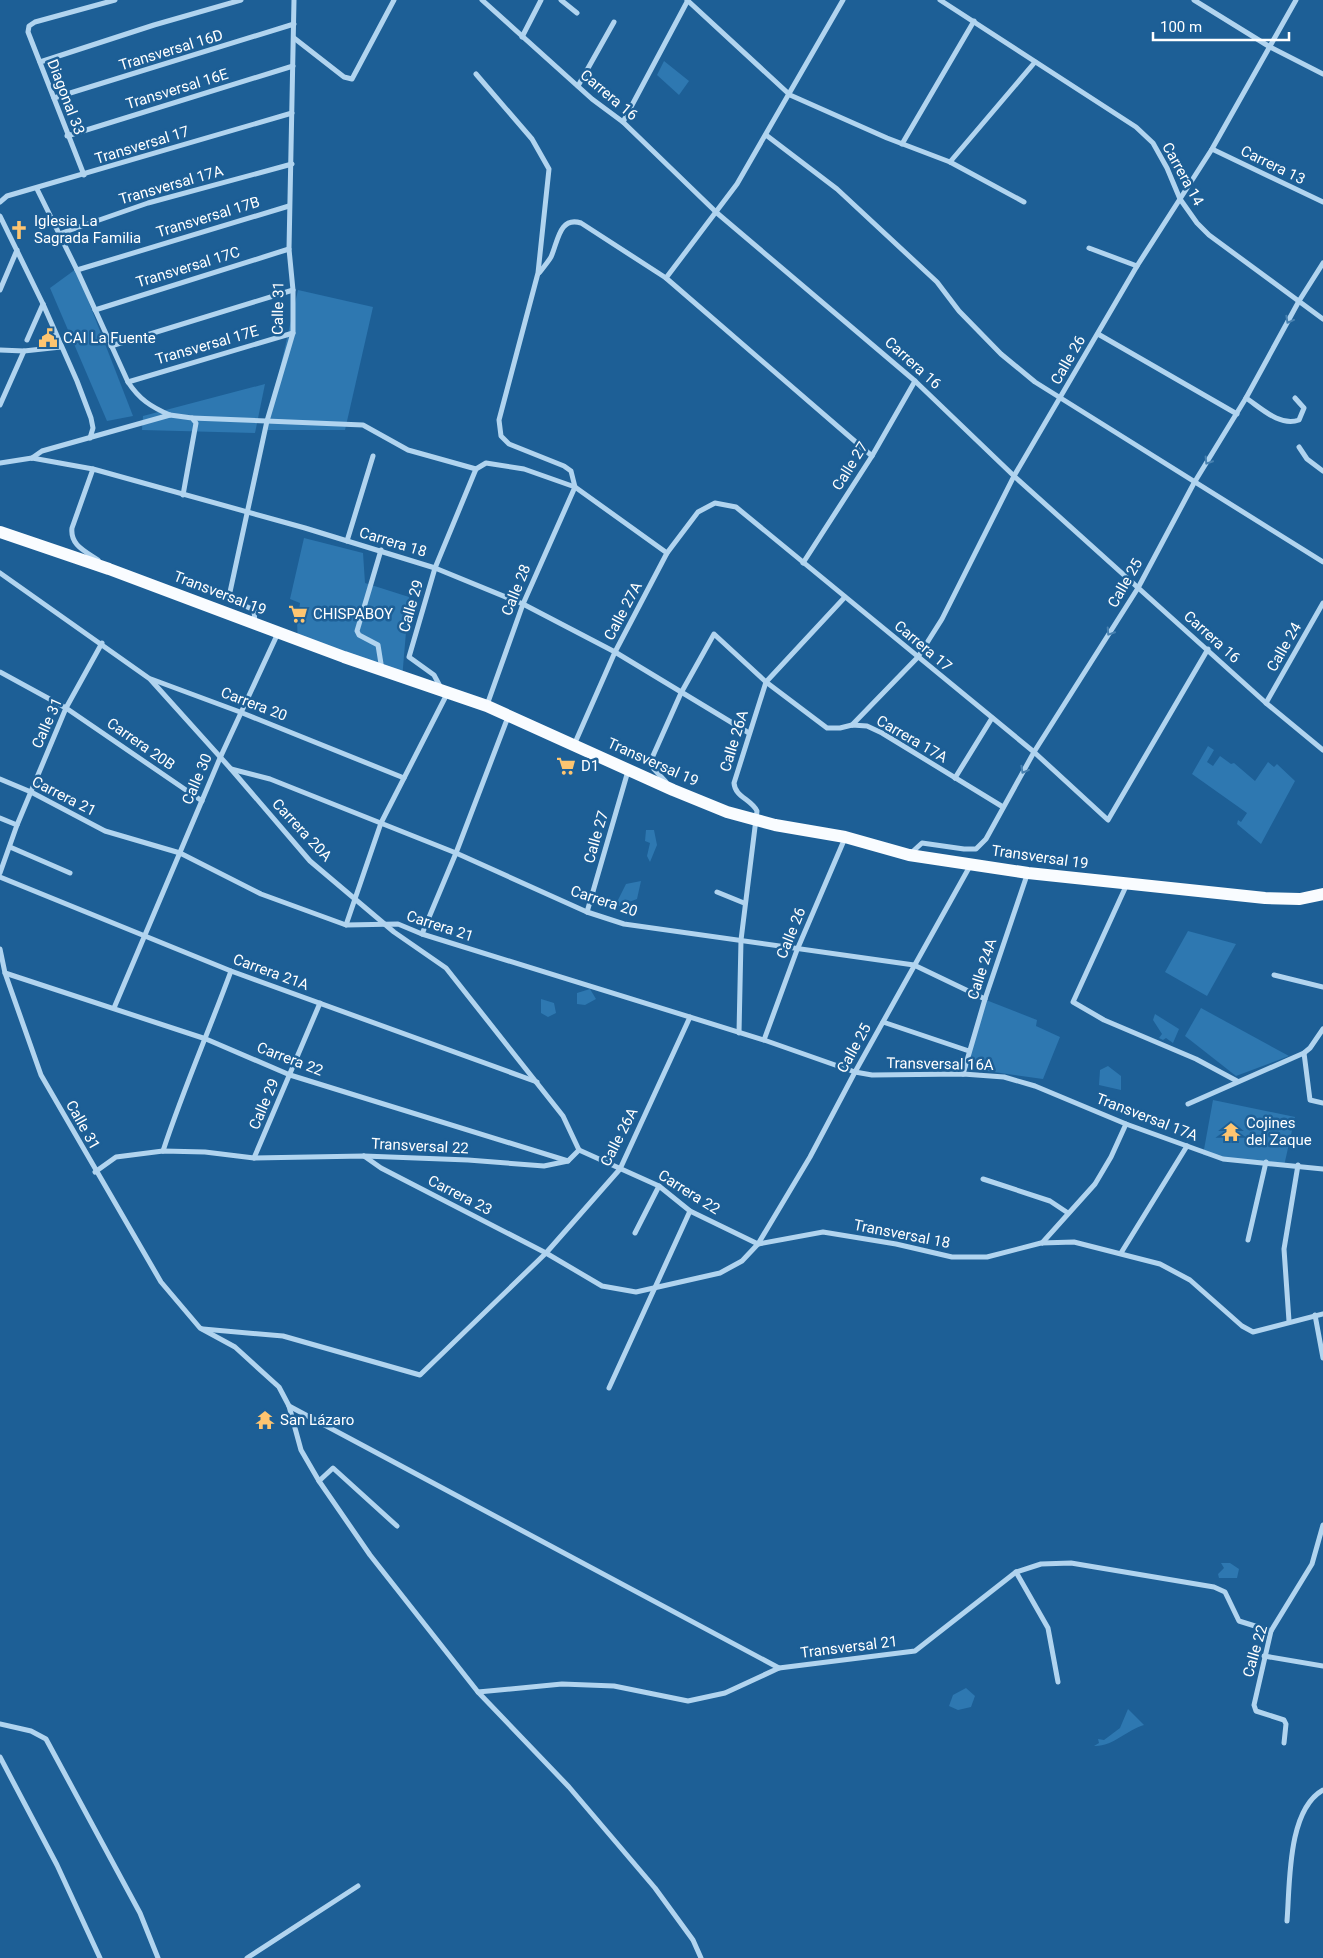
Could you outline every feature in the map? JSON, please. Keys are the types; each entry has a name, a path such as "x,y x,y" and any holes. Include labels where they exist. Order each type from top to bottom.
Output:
{"main road":[{"name":"Transversal 19","path":"0,532 109,569 278,633 509,714 673,790 727,812 756,820 845,837 909,855 972,863 1028,873 1283,899 1300,899 1323,894"}],"street":[{"name":"Diagonal 33","path":"84,176 28,32 29,26 35,22 115,0"},
{"path":"40,62 154,25 241,0"},
{"name":"Calle 31","path":"255,624 254,610 232,600 230,596 266,421 293,333 289,206 292,164 294,0"},
{"path":"294,38 348,79 352,79 394,0"},
{"name":"Carrera 16","path":"482,0 578,86 623,122 717,213 915,380 1014,476 1266,703 1323,750"},
{"path":"522,37 541,0"},
{"path":"561,0 577,13"},
{"path":"623,122 687,0 790,94 902,144 950,162 1024,202"},
{"path":"666,278 738,184 843,0"},
{"name":"Carrera 14","path":"940,0 1136,127 1153,143 1167,168 1180,199 1209,235 1323,319"},
{"path":"1194,0 1270,47 1323,74"},
{"name":"Calle 26","path":"852,725 918,657 942,619 1014,476 1137,266 1212,149 1296,0"},
{"path":"902,144 974,21"},
{"path":"578,86 614,22"},
{"name":"Transversal 16D","path":"54,98 294,24"},
{"path":"950,162 1035,62"},
{"name":"Transversal 16E","path":"67,136 294,66"},
{"path":"476,74 532,139 549,169 538,274 499,420 501,436 509,444 564,466 571,471 575,488"},
{"name":"Transversal 17","path":"0,202 7,196 84,176 292,113"},
{"path":"766,134 837,189 937,282 959,311 1001,354 1060,398 1323,562"},
{"name":"Carrera 13","path":"1212,149 1323,202"},
{"name":"Transversal 17A","path":"59,234 148,203 292,164"},
{"path":"37,189 77,270 128,382 138,397 152,408 194,421 266,421 363,425 408,450 476,468 486,463 524,469 575,488 667,553"},
{"name":"Transversal 17B","path":"77,270 289,206"},
{"path":"0,216 43,304 92,418 93,428 90,438"},
{"path":"538,274 550,257 562,229 567,223 573,221 581,223 666,278 872,456"},
{"path":"1089,248 1137,266"},
{"name":"Transversal 17C","path":"95,310 289,249"},
{"path":"0,290 17,250"},
{"name":"Calle 25","path":"909,855 922,843 964,849 976,848 986,839 1034,752 1138,588 1194,483 1237,414 1299,301 1323,263"},
{"path":"111,346 293,290"},
{"path":"27,340 43,304"},
{"name":"Transversal 17E","path":"128,382 293,333"},
{"path":"1098,334 1237,414"},
{"path":"0,350 24,351 61,347"},
{"path":"0,405 24,351"},
{"name":"Calle 27","path":"803,562 872,456 915,380"},
{"path":"1246,398 1276,419 1293,422 1299,420 1304,408 1295,398"},
{"path":"32,458 42,452 170,415"},
{"path":"183,495 194,421"},
{"path":"1299,447 1307,459 1323,471"},
{"path":"347,541 373,456"},
{"name":"Carrera 18","path":"0,463 32,458 93,469 381,550 435,568 523,604 615,652 748,733"},
{"name":"Calle 29","path":"445,691 434,675 409,657 435,568 476,468"},
{"path":"93,469 72,528 71,537 75,544 109,569"},
{"name":"Calle 28","path":"487,706 523,604 575,488"},
{"name":"Carrera 17","path":"715,503 736,507 1034,752 1108,820 1208,649"},
{"name":"Calle 27A","path":"574,745 615,652 667,553 698,512 715,503"},
{"path":"381,550 357,631 359,635 378,645 382,670"},
{"name":"Carrera 20A","path":"1,576 102,643 150,679 310,861 386,925 446,968 563,1116 579,1150"},
{"name":"Calle 26A","path":"756,820 757,811 754,804 738,794 734,788 748,733 766,682 845,597"},
{"name":"Calle 24","path":"1266,703 1323,603"},
{"name":"Calle 30","path":"114,1008 240,712 278,633"},
{"name":"Carrera 17A","path":"681,693 714,634 766,682 827,728 840,728 852,725 867,726 882,733 1003,807"},
{"name":"Calle 31","path":"0,872 2,862 66,708 102,643"},
{"path":"0,672 66,708"},
{"name":"Carrera 20","path":"150,679 240,712 404,778"},
{"path":"346,925 381,823 445,691"},
{"path":"673,790 653,768 652,758 681,693"},
{"name":"Carrera 20B","path":"66,708 202,801"},
{"path":"422,934 456,853 509,714"},
{"path":"955,778 992,718"},
{"name":"Carrera 20","path":"231,769 270,779 456,853 587,912 624,924 741,940 797,950 914,965 985,999"},
{"name":"Calle 27","path":"587,912 629,770"},
{"name":"Carrera 21","path":"0,779 31,792 105,831 180,854 261,894 346,925 398,924 422,934 764,1040 855,1072"},
{"path":"0,818 17,825"},
{"path":"739,1032 741,940 744,903 756,820"},
{"name":"Calle 26","path":"764,1040 797,950 845,837"},
{"path":"10,846 70,873"},
{"name":"Calle 25","path":"653,1290 720,1273 742,1261 758,1244 810,1157 855,1072 972,863"},
{"name":"Calle 24A","path":"963,1074 985,999 1028,873"},
{"name":"Carrera 21A","path":"0,877 231,971 538,1082"},
{"path":"1127,884 1073,1002 1104,1020 1196,1059 1237,1081"},
{"path":"717,892 744,903"},
{"name":"Calle 31","path":"0,949 5,973 40,1075 161,1282 200,1328"},
{"path":"163,1151 182,1092 206,1039 231,971"},
{"name":"Carrera 22","path":"5,973 206,1039 290,1075 568,1161"},
{"path":"1274,975 1323,986"},
{"name":"Calle 29","path":"254,1158 320,1003"},
{"name":"Calle 26A","path":"200,1328 283,1336 420,1376 546,1253 620,1169 690,1017"},
{"path":"883,1022 969,1051"},
{"path":"1188,1104 1304,1053 1310,1048 1323,1029"},
{"path":"1304,1053 1310,1100 1323,1104"},
{"name":"Transversal 16A","path":"855,1072 872,1075 963,1074 1004,1078 1035,1086 1081,1106"},
{"name":"Transversal 17A","path":"1081,1106 1223,1159 1323,1169"},
{"path":"1042,1243 1095,1184 1111,1157 1126,1124"},
{"path":"1120,1253 1187,1146"},
{"path":"568,1161 579,1150"},
{"name":"Carrera 22","path":"579,1150 660,1186 690,1211 758,1244"},
{"path":"95,1172 116,1157 163,1151 205,1152 254,1158"},
{"name":"Transversal 22","path":"254,1158 364,1156 468,1160 544,1166 568,1161"},
{"name":"Carrera 23","path":"364,1156 381,1168 546,1253 602,1286 636,1292 653,1290"},
{"path":"1248,1240 1266,1162"},
{"path":"1298,1165 1284,1249 1289,1321 1323,1314"},
{"path":"983,1179 1050,1201 1068,1213"},
{"path":"635,1233 660,1186"},
{"path":"609,1388 690,1211"},
{"name":"Transversal 18","path":"758,1244 823,1232 896,1244 952,1257 987,1257 1042,1243 1074,1242 1160,1264 1190,1280 1242,1326 1253,1332 1289,1321"},
{"path":"1316,1315 1321,1328 1323,1358"},
{"path":"200,1328 235,1347 279,1387 289,1406 301,1450 319,1481 370,1555 478,1692 569,1787 655,1888 692,1940 701,1958"},
{"path":"289,1406 779,1668"},
{"path":"319,1481 333,1468 397,1526"},
{"name":"Calle 22","path":"1284,1743 1286,1724 1284,1720 1256,1711 1254,1705 1271,1631 1312,1564 1323,1525"},
{"name":"Transversal 21","path":"478,1692 580,1684 614,1686 688,1701 725,1693 779,1668 915,1652 1016,1572 1040,1564 1071,1563 1214,1587 1224,1592 1239,1621 1271,1631"},
{"path":"1016,1572 1048,1628 1058,1682"},
{"path":"1264,1656 1323,1666"},
{"path":"0,1724 31,1731 46,1739 140,1913 158,1958"},
{"path":"0,1757 57,1866 100,1958"},
{"path":"1287,1921 1292,1852 1298,1827 1303,1812 1315,1794 1323,1790"},
{"path":"247,1958 358,1886"}],"shaded area":[{"path":"664,61 689,81 679,95 657,75"},
{"path":"76,269 133,416 107,421 50,288"},
{"path":"298,290 373,307 345,430 266,430"},
{"path":"265,384 255,433 142,430 143,416"},
{"path":"304,538 363,553 365,583 409,597 402,679 298,642 297,623 300,603 290,599"},
{"path":"1208,746 1214,750 1207,762 1213,766 1220,756 1231,764 1234,763 1255,781 1268,762 1274,767 1277,764 1295,781 1261,844 1237,824 1238,820 1241,822 1247,813 1192,774"},
{"path":"646,830 654,830 657,845 650,862 647,856 650,843 645,841"},
{"path":"641,881 637,899 619,906 617,902 626,884"},
{"path":"1188,931 1236,944 1207,996 1165,972"},
{"path":"590,989 596,999 585,1005 577,1004 577,993"},
{"path":"541,999 554,1003 556,1013 548,1017 541,1013"},
{"path":"986,1000 1037,1020 1036,1026 1060,1037 1043,1079 966,1068"},
{"path":"1201,1008 1289,1056 1236,1076 1185,1036"},
{"path":"1155,1014 1179,1029 1173,1043 1166,1038 1163,1040 1159,1038 1162,1034 1153,1020"},
{"path":"1108,1066 1121,1076 1121,1090 1099,1085 1100,1070"},
{"path":"1213,1100 1295,1117 1284,1166 1203,1155"},
{"path":"1221,1563 1230,1563 1239,1569 1237,1578 1219,1578 1218,1574 1224,1568"},
{"path":"966,1688 975,1696 971,1707 958,1710 949,1706 953,1695"},
{"path":"1128,1709 1144,1725 1107,1744 1094,1746 1099,1743 1098,1739 1104,1740 1120,1728"}],"place":[{"name":"Iglesia La Sagrada Familia","path":"19,230"},
{"name":"CAI La Fuente","path":"48,338"},
{"name":"CHISPABOY","path":"298,614"},
{"name":"D1","path":"566,766"},
{"name":"Cojines del Zaque","path":"1231,1132"},
{"name":"San Lázaro","path":"265,1420"}]}
